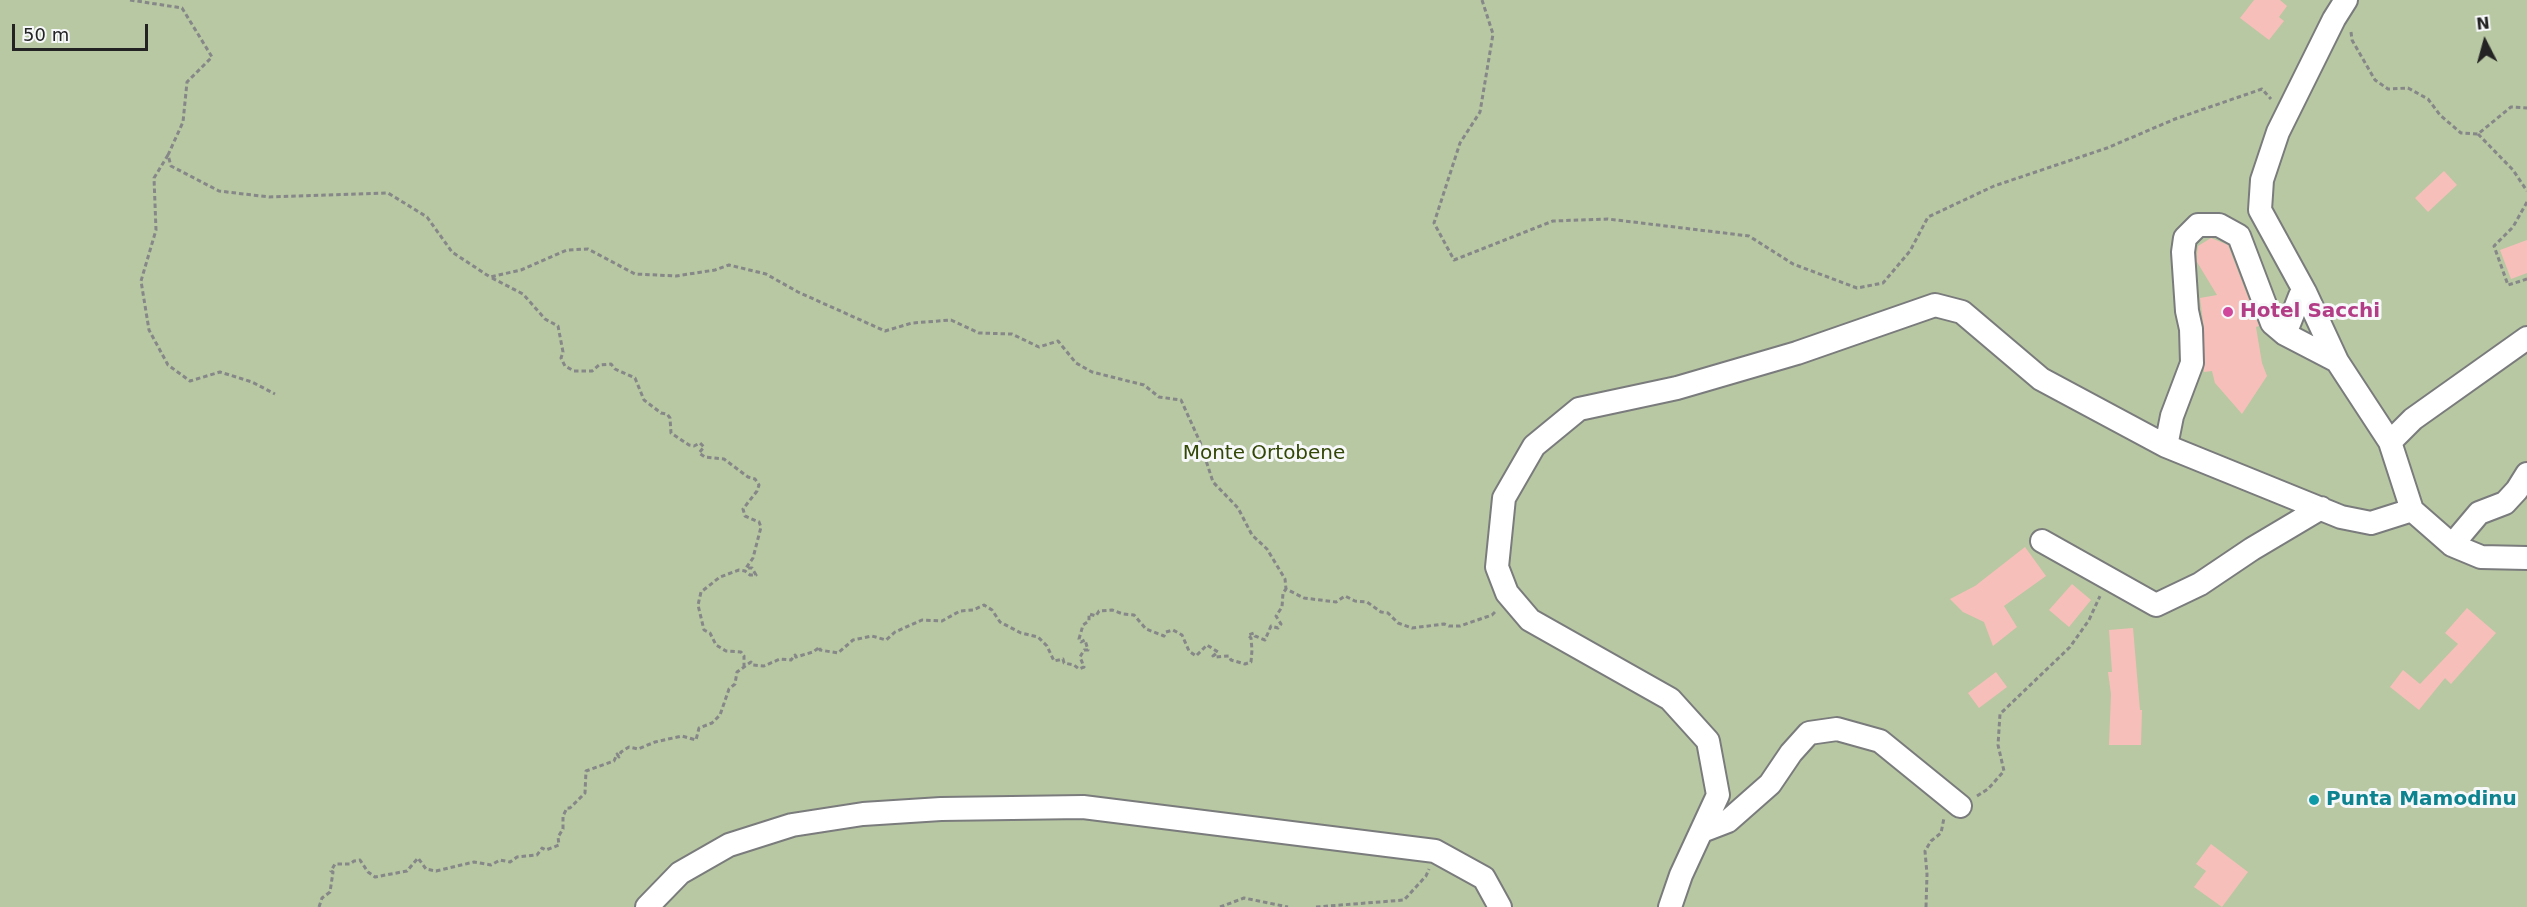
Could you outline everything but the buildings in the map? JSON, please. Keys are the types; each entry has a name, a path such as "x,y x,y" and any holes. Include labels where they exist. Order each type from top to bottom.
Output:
{"street":[{"path":"2346,0 2334,19 2278,132 2262,180 2260,210 2305,292 2337,361 2390,442 2412,510 2452,545 2481,557 2527,558"},
{"path":"2166,446 2172,416 2192,363 2183,252 2185,238 2198,225 2219,225 2239,236 2272,323 2285,334 2337,361"},
{"path":"2285,334 2300,296 2305,292"},
{"path":"1670,907 1718,795 1708,741 1670,699 1530,620 1507,593 1497,567 1504,498 1533,446 1579,409 1677,388 1797,353 1935,305 1962,312 2041,380 2166,446 2341,517 2371,523 2412,510"},
{"path":"2390,442 2413,419 2527,338"},
{"path":"2452,545 2479,513 2505,504 2527,474"},
{"path":"2042,542 2156,605 2200,584 2252,549 2321,508"},
{"path":"1702,831 1728,821 1770,784 1791,753 1809,733 1838,729 1880,741 1960,806"},
{"path":"647,907 680,873 729,845 792,825 863,814 941,809 1083,807 1435,851 1484,878 1500,907"}],"path":[{"path":"130,0 182,8 212,57 187,82 183,122 168,155 154,178 156,230 141,281 149,330 168,365 190,381 220,372 252,382 275,394"},
{"path":"1482,0 1494,34 1480,112 1460,143 1434,223 1454,260 1553,221 1608,219 1749,236 1793,264 1857,288 1883,283 1910,251 1928,217 1994,186 2108,148 2175,119 2262,89 2286,117"},
{"path":"2351,30 2352,40 2374,80 2388,89 2408,88 2428,99 2440,115 2461,133 2478,134 2513,170 2527,191"},
{"path":"2478,134 2511,107 2527,108"},
{"path":"168,155 171,165 219,191 269,197 388,193 427,217 452,252 490,277 524,294 545,319 558,326 561,358 565,366 574,371 592,371 599,365 611,364 615,369 635,378 644,400 670,418 671,433 689,445 700,443 704,447 699,453 705,457 724,459 754,479 759,485 758,491 743,509 745,516 759,522 762,527 753,558 746,568 752,568 756,575 739,570 720,577 701,592 698,605 704,630 710,633 716,645 735,653 741,652 744,656 744,667"},
{"path":"2527,202 2513,227 2494,246 2508,285 2527,279"},
{"path":"490,277 521,270 567,250 588,249 635,274 676,276 715,270 729,265 766,274 798,292 885,331 912,323 951,320 979,333 1012,334 1039,346 1058,340 1076,363 1092,372 1144,385 1159,397 1182,400 1200,442 1213,482 1238,508 1252,535 1267,549 1285,579 1286,590"},
{"path":"1926,907 1925,851 1931,841 1941,833 1943,819 1988,789 2004,771 1998,745 2001,714 2070,647 2100,598 2103,576"},
{"path":"1286,590 1304,598 1336,603 1345,596 1367,602 1381,612 1388,613 1398,623 1412,628 1444,624 1460,626 1469,624 1477,618"},
{"path":"319,907 322,898 330,891 333,872 331,871 335,864 350,864 360,860 368,872 375,877 407,871 418,858 426,868 436,870 474,862 491,865 500,860 510,862 517,857 537,855 542,848 546,850 559,845 558,837 563,829 563,816 567,808 570,808 585,793 586,771 614,761 617,754 619,756 629,747 638,749 682,736 696,740 699,728 712,723 720,715 729,689 735,684 737,672 751,662 753,665 764,666 780,659 791,660 795,655 796,657 813,652 820,647 820,650 838,653 853,640 872,636 886,640 895,632 922,620 942,621 960,611 973,610 984,605 992,610 999,622 1021,633 1038,637 1047,646 1054,661 1063,659 1064,663 1074,665 1079,669 1084,667 1080,657 1084,650 1088,650 1085,640 1081,642 1079,639 1083,626 1089,621 1089,614 1096,616 1099,611 1112,610 1134,615 1146,629 1164,636 1166,632 1173,630 1182,635 1189,651 1196,656 1207,645 1218,652 1213,656 1215,657 1228,656 1231,660 1245,664 1251,662 1251,638 1248,635 1254,633 1255,636 1265,640 1271,626 1278,628 1281,624 1276,616 1282,607 1282,592 1286,590"},
{"path":"1316,907 1404,900 1426,876 1435,851"},
{"path":"1220,907 1244,898 1288,907"}],"green space":[{"name":"Monte Ortobene","path":"0,0 2527,0 2527,907 0,907"}],"place":[{"name":"Hotel Sacchi","path":"2228,312"},
{"name":"Punta Mamodinu","path":"2314,800"}]}
